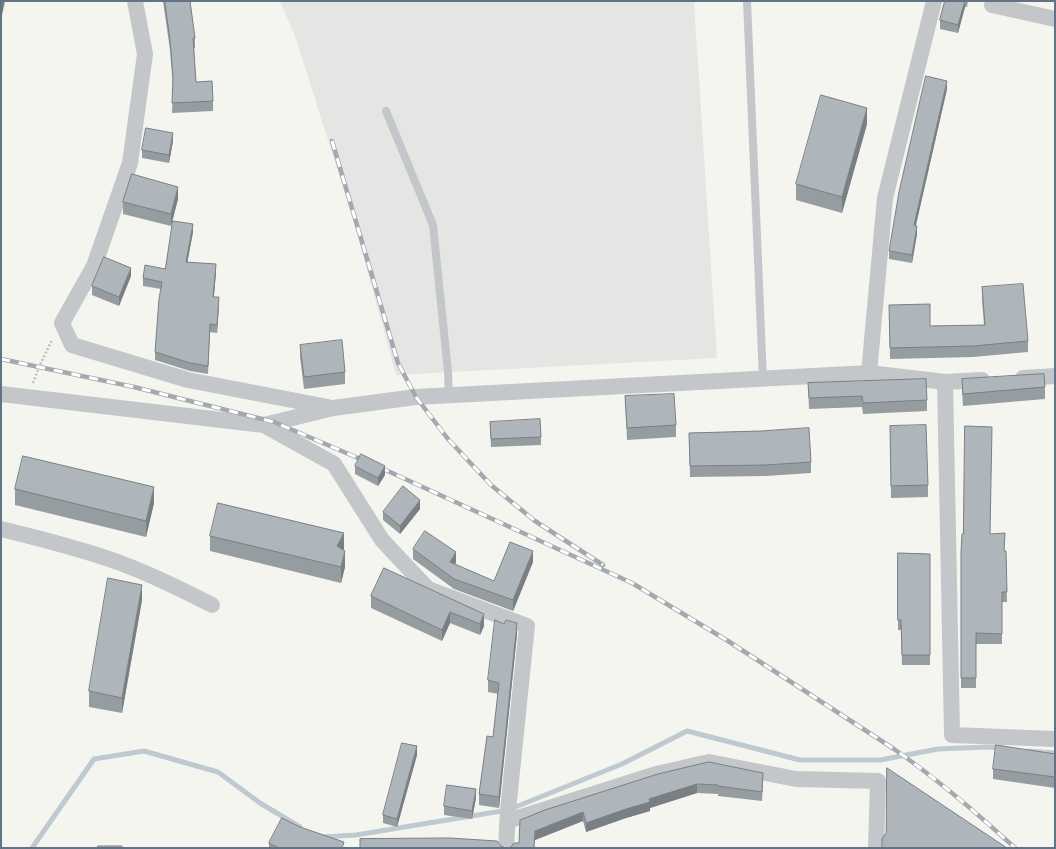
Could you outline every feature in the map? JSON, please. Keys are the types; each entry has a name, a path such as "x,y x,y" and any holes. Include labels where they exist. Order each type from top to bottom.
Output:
{"street":[{"path":"135,1 145,54 130,163 94,266 62,323 72,345 188,380 333,408"},
{"path":"869,373 885,198 934,1"},
{"path":"992,5 1055,19"},
{"path":"1,394 264,425 333,408 416,397 869,373 945,382 1055,376"},
{"path":"945,382 952,735 1055,739"},
{"path":"264,425 334,464 382,540 428,589 527,626 506,848"},
{"path":"1,529 47,540 111,560 176,586 212,605"},
{"path":"508,821 656,774 709,762 796,779 878,781 876,848"}],"lane":[{"path":"747,1 764,379"},
{"path":"386,111 433,225 448,372 449,396"}],"path":[{"path":"27,396 39,367 62,323"}],"shaded area":[{"path":"280,1 694,1 717,358 396,375 353,219 296,39"}],"building":[{"path":"165,1 190,1 195,38 193,38 196,82 212,81 213,101 172,103 173,77"},
{"path":"945,1 965,1 958,25 940,20"},
{"path":"926,76 947,81 914,225 917,226 912,255 889,251 899,192"},
{"path":"821,95 867,108 842,197 796,184"},
{"path":"146,128 173,133 169,155 142,150"},
{"path":"132,174 178,187 171,214 123,202"},
{"path":"173,221 193,224 186,262 216,264 213,297 219,297 217,325 210,324 208,366 190,363 155,352 159,299 162,282 143,278 145,265 165,269"},
{"path":"104,257 131,268 119,297 92,286"},
{"path":"1023,284 1028,341 973,346 890,348 889,305 930,304 930,326 985,325 982,287"},
{"path":"342,340 345,372 304,377 300,345"},
{"path":"1044,374 1045,387 963,394 962,379"},
{"path":"926,379 927,400 863,403 862,396 809,398 808,383"},
{"path":"674,394 676,425 627,428 625,396"},
{"path":"540,419 541,437 491,439 490,422"},
{"path":"926,425 928,485 891,486 890,426"},
{"path":"965,426 992,427 990,534 1005,533 1004,551 1006,551 1007,592 1002,592 1002,634 976,633 976,678 961,678 961,551 963,534"},
{"path":"809,428 811,462 766,465 690,466 689,433"},
{"path":"361,454 385,466 378,478 355,466"},
{"path":"23,456 154,487 146,521 15,489"},
{"path":"403,486 420,500 400,526 383,512"},
{"path":"218,503 344,533 337,546 345,551 341,567 210,536"},
{"path":"425,531 456,552 450,562 494,581 510,542 533,551 513,600 454,579 413,549"},
{"path":"898,553 930,554 930,655 902,655 901,620 898,620"},
{"path":"384,568 484,614 480,624 450,612 442,630 371,596"},
{"path":"108,578 142,585 122,698 89,691"},
{"path":"495,620 504,624 506,620 517,623 499,797 479,794 487,736 493,737 499,683 488,680"},
{"path":"402,743 417,746 397,819 383,815"},
{"path":"996,745 1055,754 1055,777 993,769"},
{"path":"709,762 763,773 762,792 718,785 697,784 649,799 650,802 586,823 583,812 535,831 534,848 507,848 511,847 514,843 519,843 520,820 545,810 658,774"},
{"path":"887,768 1007,848 882,848 882,839 886,833"},
{"path":"447,785 476,789 472,811 444,806"},
{"path":"282,818 300,827 344,842 342,848 279,848 269,843"},
{"path":"450,838 497,841 505,848 360,848 360,839"},
{"path":"98,846 122,846 122,848 98,848"}],"waterway":[{"path":"323,837 356,835 508,810 622,764 687,731 800,760 880,760 938,749 987,747 1002,748"},
{"path":"32,848 94,759 144,751 218,772 260,803 300,827"},
{"path":"1029,751 1055,753"}],"railway":[{"path":"332,141 398,363 416,397 448,439 491,485 535,521 603,565"},
{"path":"1,359 134,387 274,422 379,467 632,583 728,641 894,749 926,772 1015,848"}]}
